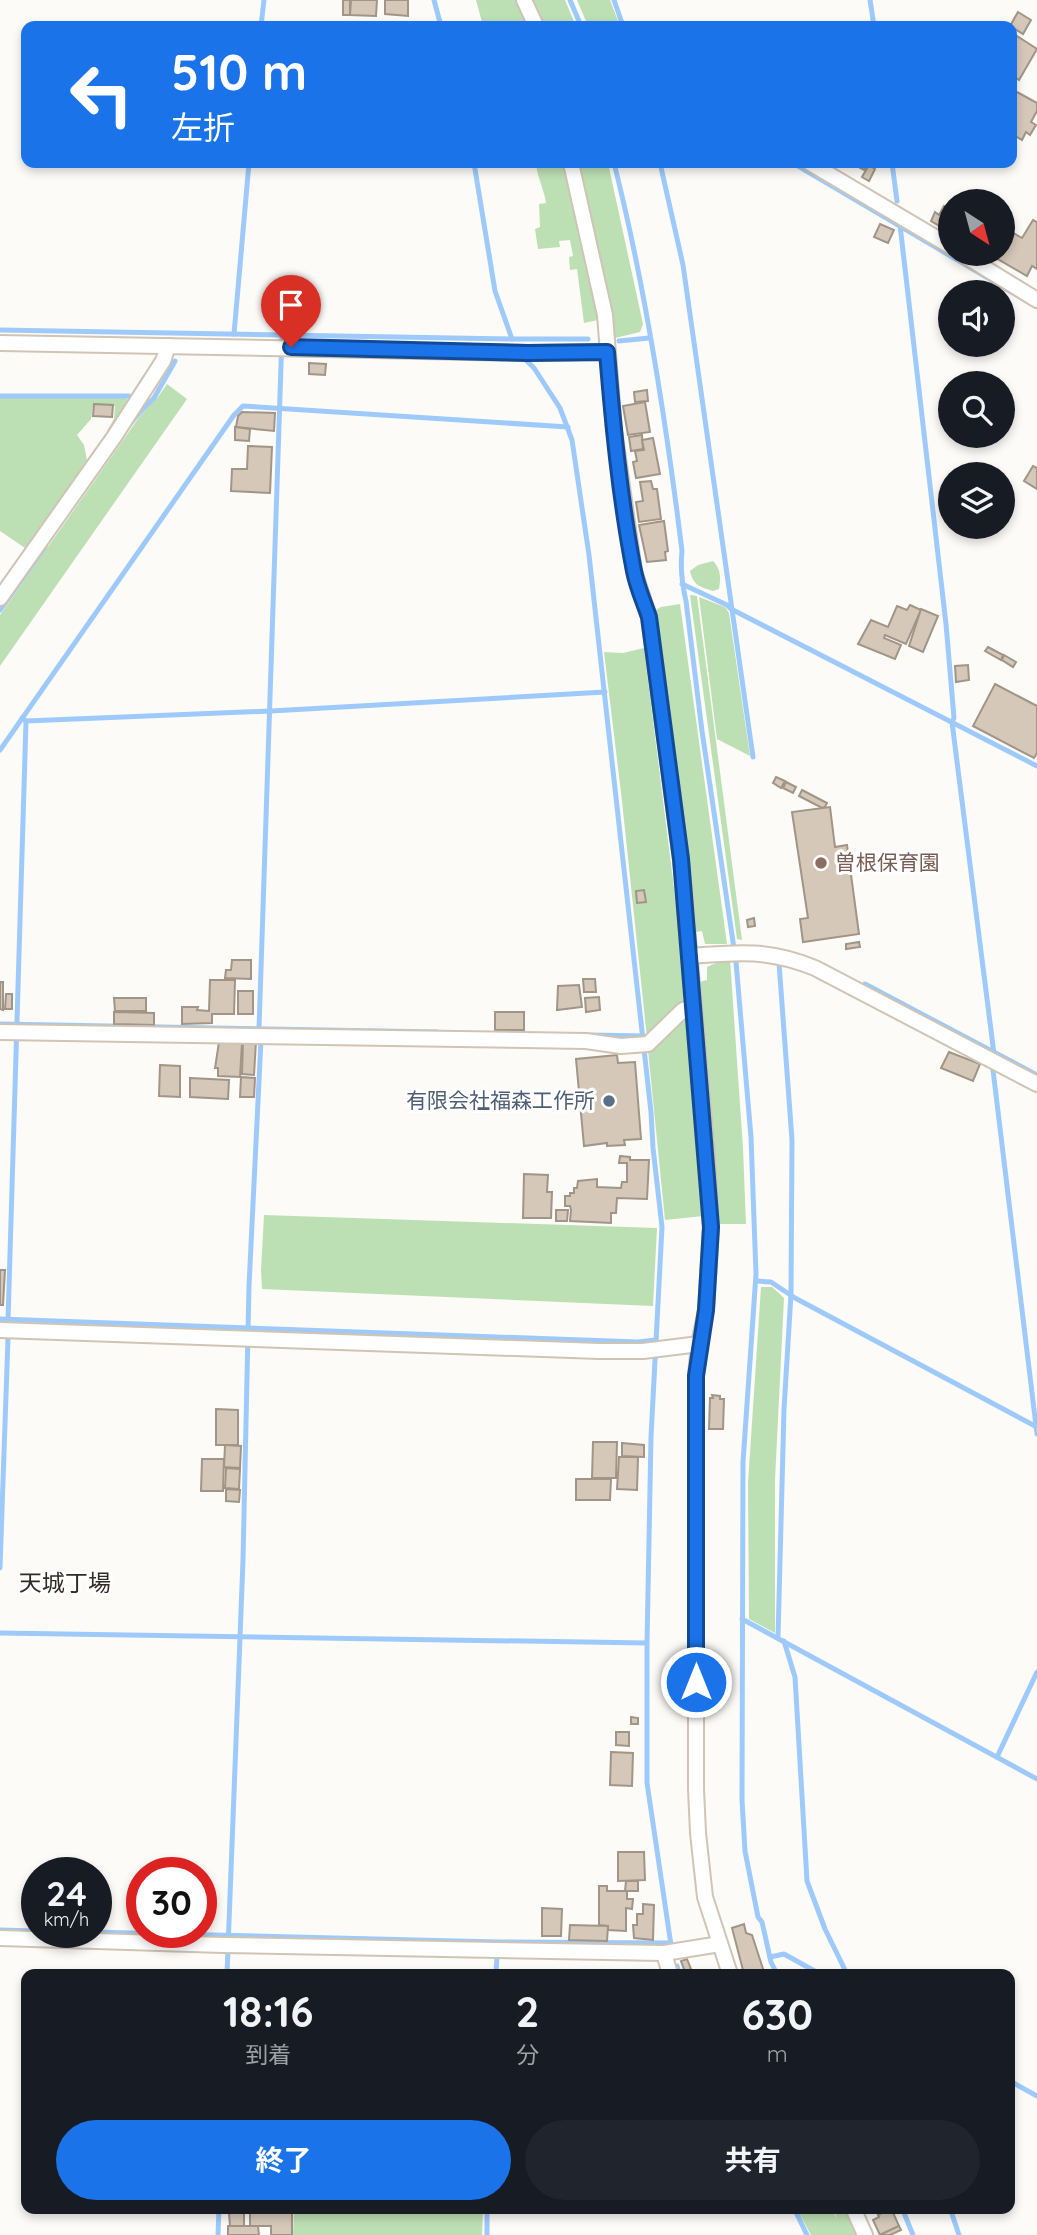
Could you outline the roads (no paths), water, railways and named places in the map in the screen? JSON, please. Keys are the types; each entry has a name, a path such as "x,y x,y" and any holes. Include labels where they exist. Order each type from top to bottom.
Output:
{"street":[{"path":"524,0 534,21"},
{"path":"572,168 605,315 614,430 634,571 649,617 681,859 694,1006 711,1227 706,1310 696,1376 696,1789 705,1897 728,1969"},
{"path":"818,168 938,239"},
{"path":"982,266 1037,300"},
{"path":"0,343 528,353 607,352"},
{"path":"0,598 137,402 163,361 168,346"},
{"path":"689,957 736,953 781,956 816,968 1037,1084"},
{"path":"11,1032 586,1041 621,1046 644,1044 683,1010 694,1006"},
{"path":"0,1330 599,1351 654,1350 699,1344"},
{"path":"0,1938 664,1953 720,1944"},
{"path":"664,1953 669,1969"},
{"path":"856,2214 865,2235"}],"waterway":[{"path":"262,21 264,0"},
{"path":"434,0 440,21"},
{"path":"570,0 579,21"},
{"path":"614,0 621,21"},
{"path":"870,0 873,21"},
{"path":"234,334 249,168"},
{"path":"475,168 495,291 512,339 588,339"},
{"path":"615,168 636,258 662,404 702,731 736,962 751,1137 756,1274 743,1462 742,1800 745,1851 758,1917 762,1922 774,1969"},
{"path":"661,168 683,265 753,757"},
{"path":"801,168 1037,307"},
{"path":"893,168 897,201"},
{"path":"900,225 946,624 954,718 952,722 994,1054"},
{"path":"0,330 512,339"},
{"path":"259,1029 282,335"},
{"path":"619,341 649,338"},
{"path":"525,359 560,408 572,440 589,555 662,1227 651,1437 647,1783 671,1945"},
{"path":"130,424 154,398 175,361"},
{"path":"0,396 129,396 136,401"},
{"path":"0,750 234,415 243,406 568,427"},
{"path":"0,610 45,547"},
{"path":"682,584 1037,766"},
{"path":"26,721 271,711 605,692"},
{"path":"8,1321 26,721 22,718"},
{"path":"778,1638 784,1409 791,1294 792,1140 779,963"},
{"path":"865,984 1037,1075"},
{"path":"0,1024 438,1032"},
{"path":"591,1035 644,1036"},
{"path":"227,1969 243,1560 249,1286 261,1040"},
{"path":"993,1070 1037,1434"},
{"path":"756,1281 771,1282 795,1298 1037,1427"},
{"path":"0,1319 638,1342 656,1340"},
{"path":"0,1568 8,1338"},
{"path":"742,1619 1037,1779"},
{"path":"0,1633 647,1643"},
{"path":"784,1641 795,1677 807,1881 825,1929 845,1969"},
{"path":"997,1757 1037,1672"},
{"path":"0,1930 21,1931"},
{"path":"112,1933 497,1942 671,1943"},
{"path":"770,1957 784,1954 811,1969"},
{"path":"496,1969 497,1957"},
{"path":"1015,2084 1037,2096"},
{"path":"218,2235 219,2214"},
{"path":"487,2214 487,2235"},
{"path":"797,2214 807,2235"},
{"path":"904,2214 913,2235"},
{"path":"952,2214 959,2235"}],"place":[{"name":"曽根保育園","path":"821,863"},
{"name":"有限会社福森工作所","path":"609,1101"}],"district":[{"name":"天城丁場","path":"65,1583"}]}
